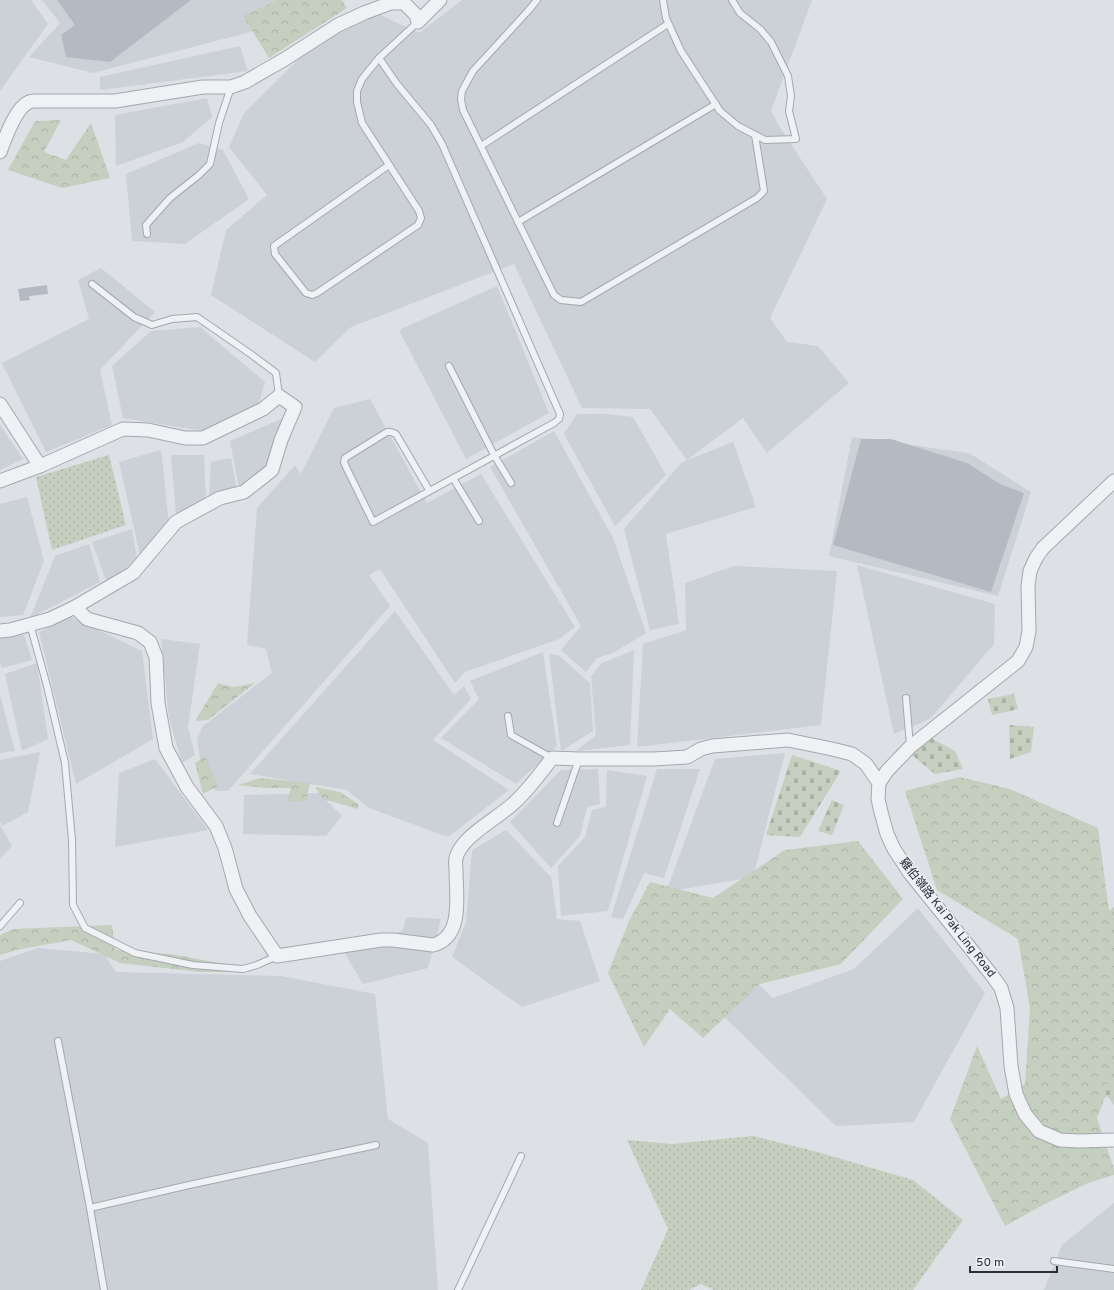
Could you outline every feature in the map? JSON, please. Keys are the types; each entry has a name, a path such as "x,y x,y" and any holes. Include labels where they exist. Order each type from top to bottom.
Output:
{"street":[{"path":"0,152 18,112 29,102 115,101 203,87 231,87 245,82 285,59 338,24 391,3 404,3 416,15 418,22 440,0"},
{"path":"0,481 40,466 123,429 148,430 185,438 203,438 263,409 279,396 295,407 281,440 272,470 244,492 220,498 176,522 133,573 75,607 50,619 10,630 0,631"},
{"path":"0,404 40,466"},
{"path":"75,607 87,619 138,633 150,642 156,657 158,702 166,748 187,787 216,826 225,848 236,889 250,916 277,956 381,940 433,945 446,939 452,932 456,916 456,858 461,847 478,830 514,803 533,784 552,758 654,759 687,757 701,749 712,746 788,740 832,748 852,754 866,764 879,783 887,771 910,747 1018,661 1026,647 1029,631 1028,586 1030,571 1036,558 1043,548 1114,481"},
{"name":"雞伯嶺路 Kai Pak Ling Road","path":"879,783 878,798 881,812 894,849 909,872 992,974 1001,988 1007,1008 1011,1066 1016,1094 1025,1114 1039,1131 1060,1140 1114,1140"}],"lane":[{"path":"537,0 473,71 462,91 461,99 463,110 554,295 561,300 581,302 757,198 764,191 755,135"},
{"path":"663,0 668,24 681,51 720,111 738,126 766,140 796,139 789,111 791,96 788,76 771,42 760,29 740,13 732,0"},
{"path":"389,165 274,246 275,254 306,293 312,295 317,293 418,225 421,218 419,211 362,123 357,102 358,91 362,79 379,58 418,22"},
{"path":"481,146 668,24"},
{"path":"379,58 397,84 431,125 442,144 560,414 554,423 429,490 373,522 346,467 344,462 345,458 387,432 392,432 396,434 429,490"},
{"path":"147,234 146,225 155,214 175,193 199,175 210,164 231,87"},
{"path":"518,222 716,104"},
{"path":"92,284 134,317 152,325 172,319 197,317 276,373 279,396"},
{"path":"448,366 510,483"},
{"path":"453,478 479,521"},
{"path":"30,624 48,686 64,763 72,840 73,904 85,928 134,953 193,965 243,969 258,965 277,956"},
{"path":"906,698 910,747"},
{"path":"508,716 511,735 552,758"},
{"path":"557,823 579,759"},
{"path":"0,926 20,903"},
{"path":"58,1041 104,1290"},
{"path":"90,1208 190,1185 376,1146"},
{"path":"458,1290 521,1156"},
{"path":"1054,1261 1114,1269"}],"shaded area":[{"path":"0,0 31,0 48,24 0,91"},
{"path":"42,0 303,0 262,29 93,73 29,57 60,23"},
{"path":"462,0 812,0 771,111 779,126 827,199 770,318 787,342 818,346 849,383 767,453 743,418 687,460 650,409 582,408 514,264 351,327 315,362 211,295 226,230 267,195 229,147 244,113 321,37 374,12 419,33"},
{"path":"240,46 248,71 100,90 100,77"},
{"path":"207,98 212,117 183,142 116,166 115,115"},
{"path":"199,143 223,150 249,199 185,244 132,241 126,174"},
{"path":"101,268 155,312 100,370 112,425 46,452 2,363 89,319 78,280"},
{"path":"497,286 549,413 466,459 399,330"},
{"path":"200,327 265,382 259,403 203,431 123,418 112,366 151,331"},
{"path":"370,399 427,503 481,474 575,627 559,639 465,672 455,683 380,569 369,575 390,606 228,791 215,791 201,766 197,739 203,726 272,673 266,649 247,645 257,508 295,465 301,474 334,408"},
{"path":"577,414 606,414 633,417 666,475 615,526 564,434"},
{"path":"286,417 280,464 239,488 230,441"},
{"path":"0,425 23,459 0,470"},
{"path":"554,431 613,538 646,633 613,653 597,658 586,672 561,650 581,626 490,467"},
{"path":"852,437 969,453 1031,492 998,596 829,556"},
{"path":"733,442 756,507 666,534 679,624 650,630 624,529 681,463"},
{"path":"161,450 169,524 140,555 119,462"},
{"path":"171,455 204,455 206,501 176,515"},
{"path":"231,458 237,491 209,499 211,462"},
{"path":"27,497 44,561 23,615 0,617 0,504"},
{"path":"132,529 137,559 107,583 92,542"},
{"path":"89,544 100,582 30,618 55,556"},
{"path":"857,565 995,604 994,644 930,719 894,734"},
{"path":"734,566 837,571 821,725 637,747 643,644 686,630 685,583"},
{"path":"395,611 454,695 464,686 471,699 433,740 509,790 448,837 369,808 347,790 250,774"},
{"path":"69,616 142,651 153,739 76,784 39,632"},
{"path":"24,635 32,660 2,668 0,663 0,636"},
{"path":"161,639 200,644 188,727 195,755 182,763 169,718"},
{"path":"634,650 630,745 576,751 596,735 591,676 602,663"},
{"path":"543,652 557,746 516,784 441,738 479,699 470,681"},
{"path":"549,654 558,655 590,683 593,731 561,751"},
{"path":"37,663 48,739 22,751 5,674"},
{"path":"0,695 15,751 0,753"},
{"path":"40,752 28,812 2,826 0,820 0,760"},
{"path":"785,753 753,877 666,892 715,759"},
{"path":"155,759 208,830 115,847 119,773"},
{"path":"598,769 600,804 587,807 580,836 551,868 510,822 561,770"},
{"path":"657,769 700,769 664,878 644,873 623,919 611,917"},
{"path":"607,770 647,776 608,911 561,916 558,866 585,837 592,810 606,807"},
{"path":"319,793 342,816 326,836 243,834 244,795"},
{"path":"0,825 12,846 0,858"},
{"path":"506,830 551,877 557,919 580,921 600,981 522,1007 452,957 466,922 472,850"},
{"path":"918,908 985,993 914,1122 836,1126 717,1010 751,977 773,998 854,969"},
{"path":"407,917 441,919 428,968 363,984 344,952 402,931"},
{"path":"38,948 104,954 116,972 281,976 375,994 388,1119 428,1143 438,1290 0,1290 0,961"},
{"path":"1114,1203 1114,1290 1044,1290 1062,1245"}],"green space":[{"path":"277,0 342,0 347,8 269,58 243,16"},
{"path":"61,120 44,152 66,160 91,123 110,178 62,188 8,170 35,121"},
{"path":"109,455 126,525 52,550 36,477"},
{"path":"218,683 233,687 255,683 208,720 195,721"},
{"path":"1014,694 1018,709 992,715 988,699"},
{"path":"1009,725 1034,727 1031,752 1010,759"},
{"path":"931,738 955,751 963,769 935,774 912,755"},
{"path":"792,755 841,771 800,837 766,835"},
{"path":"205,756 218,786 203,794 195,763"},
{"path":"960,777 1010,789 1098,828 1109,911 1114,907 1114,1095 1105,1097 1097,1118 1114,1169 1114,1175 1088,1183 1005,1226 950,1119 977,1046 1001,1099 1025,1084 1030,1008 1018,939 937,890 905,791"},
{"path":"260,778 310,783 306,801 287,802 291,788 265,788 238,785"},
{"path":"315,787 340,792 358,804 358,809 323,799"},
{"path":"832,800 844,805 832,835 818,831"},
{"path":"858,841 903,899 841,964 760,984 703,1038 670,1009 644,1047 608,973 629,921 650,882 713,898 785,850"},
{"path":"112,925 115,950 170,954 225,964 251,972 201,972 120,963 71,940 16,950 0,955 0,935 13,929"},
{"path":"1114,1081 1114,1105 1101,1087"},
{"path":"753,1136 814,1151 913,1180 963,1220 913,1290 714,1290 701,1284 689,1290 641,1290 668,1229 627,1140 672,1144"}],"building":[{"path":"57,0 191,0 110,62 66,57 61,35 75,25"},
{"path":"47,285 48,294 29,296 30,300 20,301 18,289"},
{"path":"861,439 891,439 967,463 1000,484 1024,493 991,592 833,545"}]}
